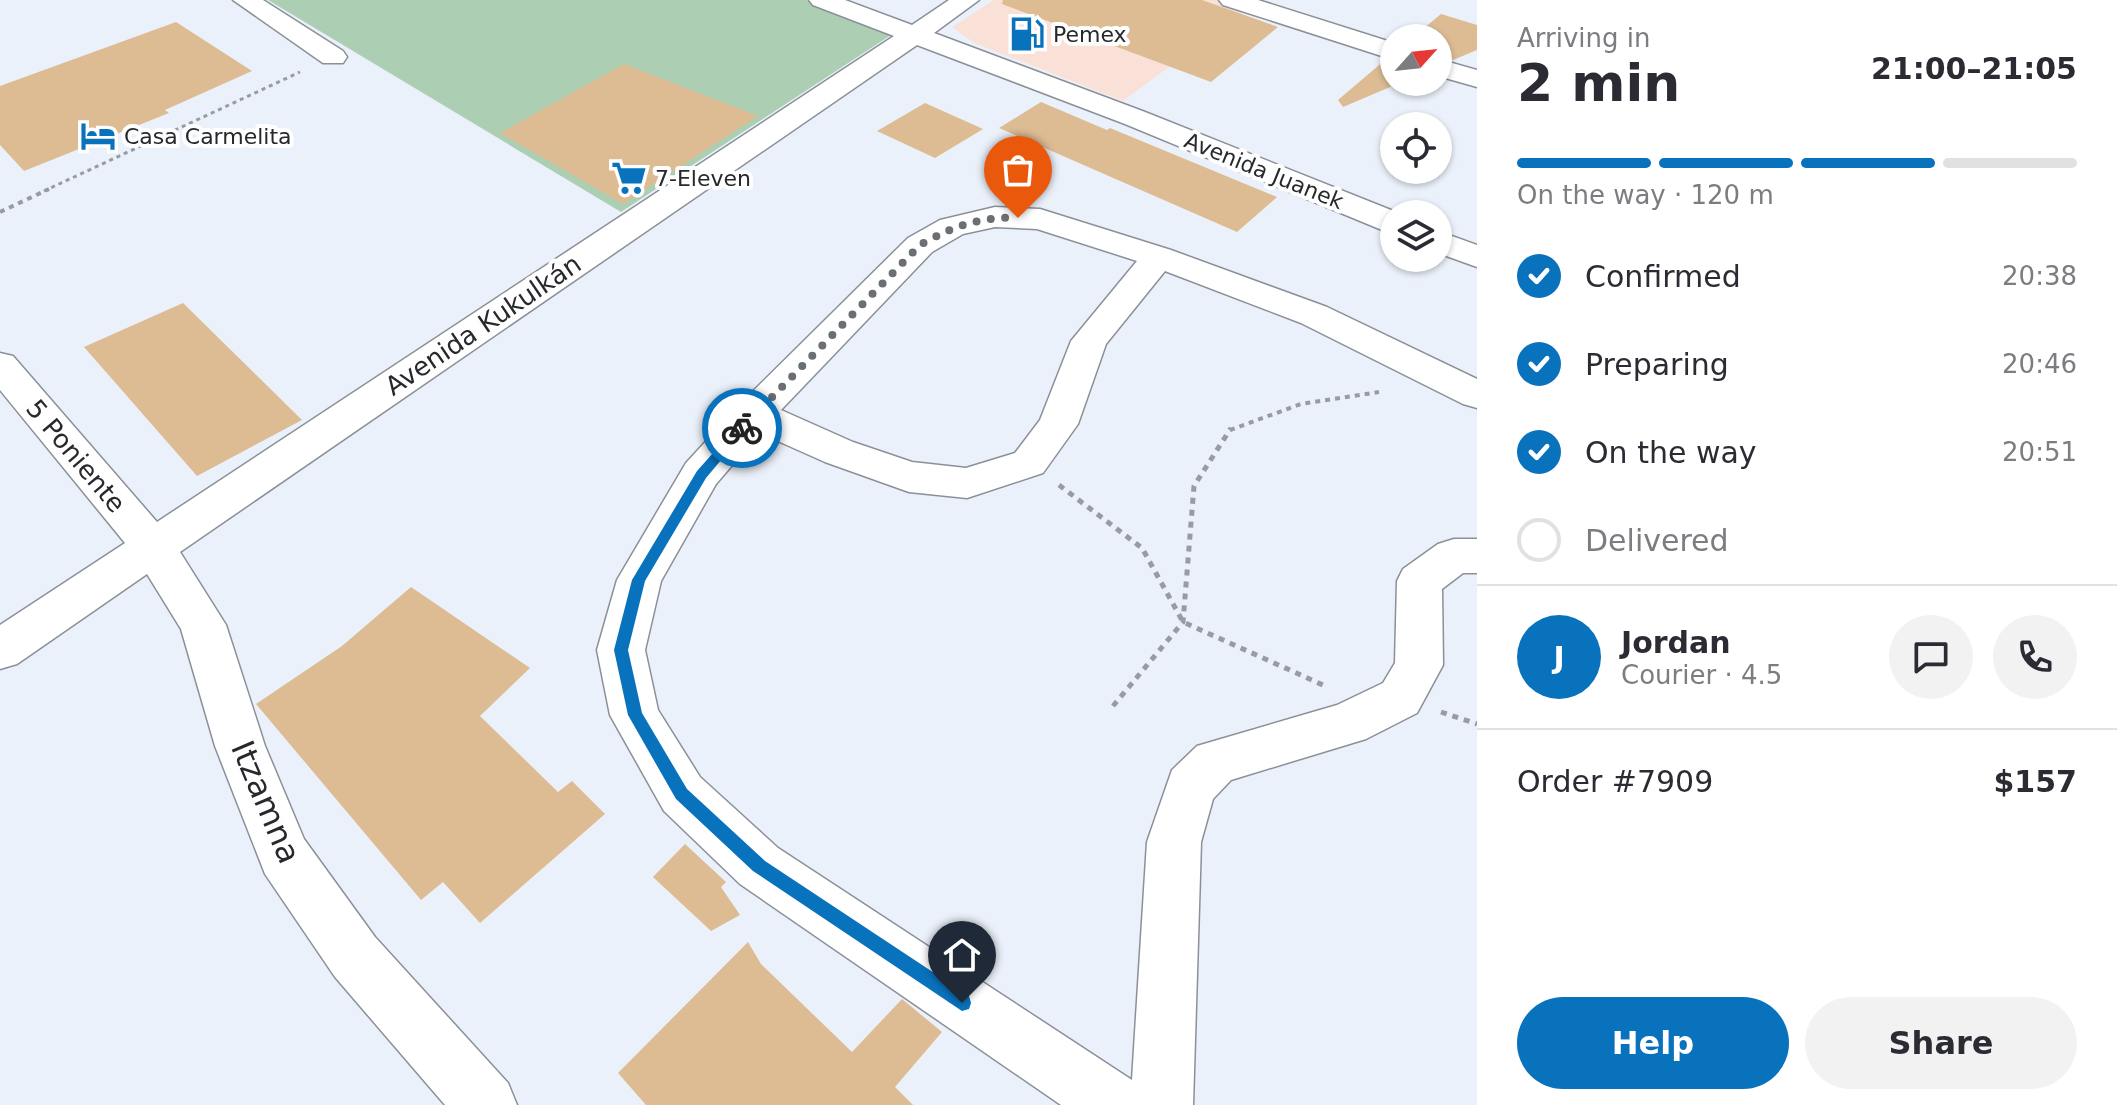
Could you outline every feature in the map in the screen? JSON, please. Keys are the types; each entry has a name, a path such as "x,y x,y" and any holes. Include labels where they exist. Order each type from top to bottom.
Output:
{"street":[{"path":"246,0 333,57"},
{"name":"Avenida Juanek","path":"822,0 1135,118 1380,217"},
{"name":"Avenida Kukulkán","path":"0,650 966,0"},
{"path":"1232,0 1380,48"},
{"path":"1452,71 1477,79"},
{"path":"1115,1105 759,866 682,794 635,715 621,650 639,580 701,474 754,414 920,245 952,227 995,217 1040,219 1159,257 1314,315 1477,395"},
{"path":"1452,247 1477,257"},
{"path":"754,414 839,452 909,477 967,483 1029,463 1058,424 1089,341 1159,257"},
{"name":"5 Poniente","path":"0,365 153,547"},
{"name":"Itzamna","path":"153,547 203,625 240,746 284,856 355,957 486,1105"},
{"path":"1162,1105 1174,842 1190,787 1215,762 1348,724 1400,698 1419,665 1419,581 1454,556 1477,556"}],"path":[{"path":"0,212 333,57"},
{"path":"1113,706 1183,622 1194,486 1232,427 1301,404 1379,392"},
{"path":"1029,463 1142,548 1183,622 1313,683 1327,686"},
{"path":"1400,698 1477,724"}],"shaded area":[{"path":"994,0 1218,0 1247,9 1123,101 974,43 952,27"}],"green space":[{"path":"268,0 806,0 891,35 621,212"}],"building":[{"path":"1003,0 1202,0 1278,27 1211,82 1002,4"},
{"path":"1441,14 1477,25 1477,50 1452,60 1452,24 1429,24"},
{"path":"176,22 252,71 165,110 169,113 24,171 0,145 0,86"},
{"path":"624,64 758,116 623,204 500,133"},
{"path":"1380,64 1380,91 1343,107 1338,100"},
{"path":"1041,102 1277,197 1237,232 999,128"},
{"path":"925,103 983,129 935,158 877,131"},
{"path":"183,303 302,420 197,476 84,347"},
{"path":"411,587 530,668 480,716 558,792 572,781 605,814 480,923 443,882 421,900 256,704 342,646"},
{"path":"685,844 726,882 721,887 740,915 711,931 653,877"},
{"path":"748,942 761,964 852,1052 902,999 942,1032 895,1087 913,1105 646,1105 618,1073"}],"way so far":[{"path":"742,428 920,245 952,227 995,217 1018,218"}],"place":[{"name":"Pemex","path":"1027,34"},
{"name":"Casa Carmelita","path":"98,136"},
{"name":"7-Eleven","path":"629,178"}],"route":[{"path":"742,428 701,474 639,580 621,650 635,715 682,794 759,866 962,1003"}]}
